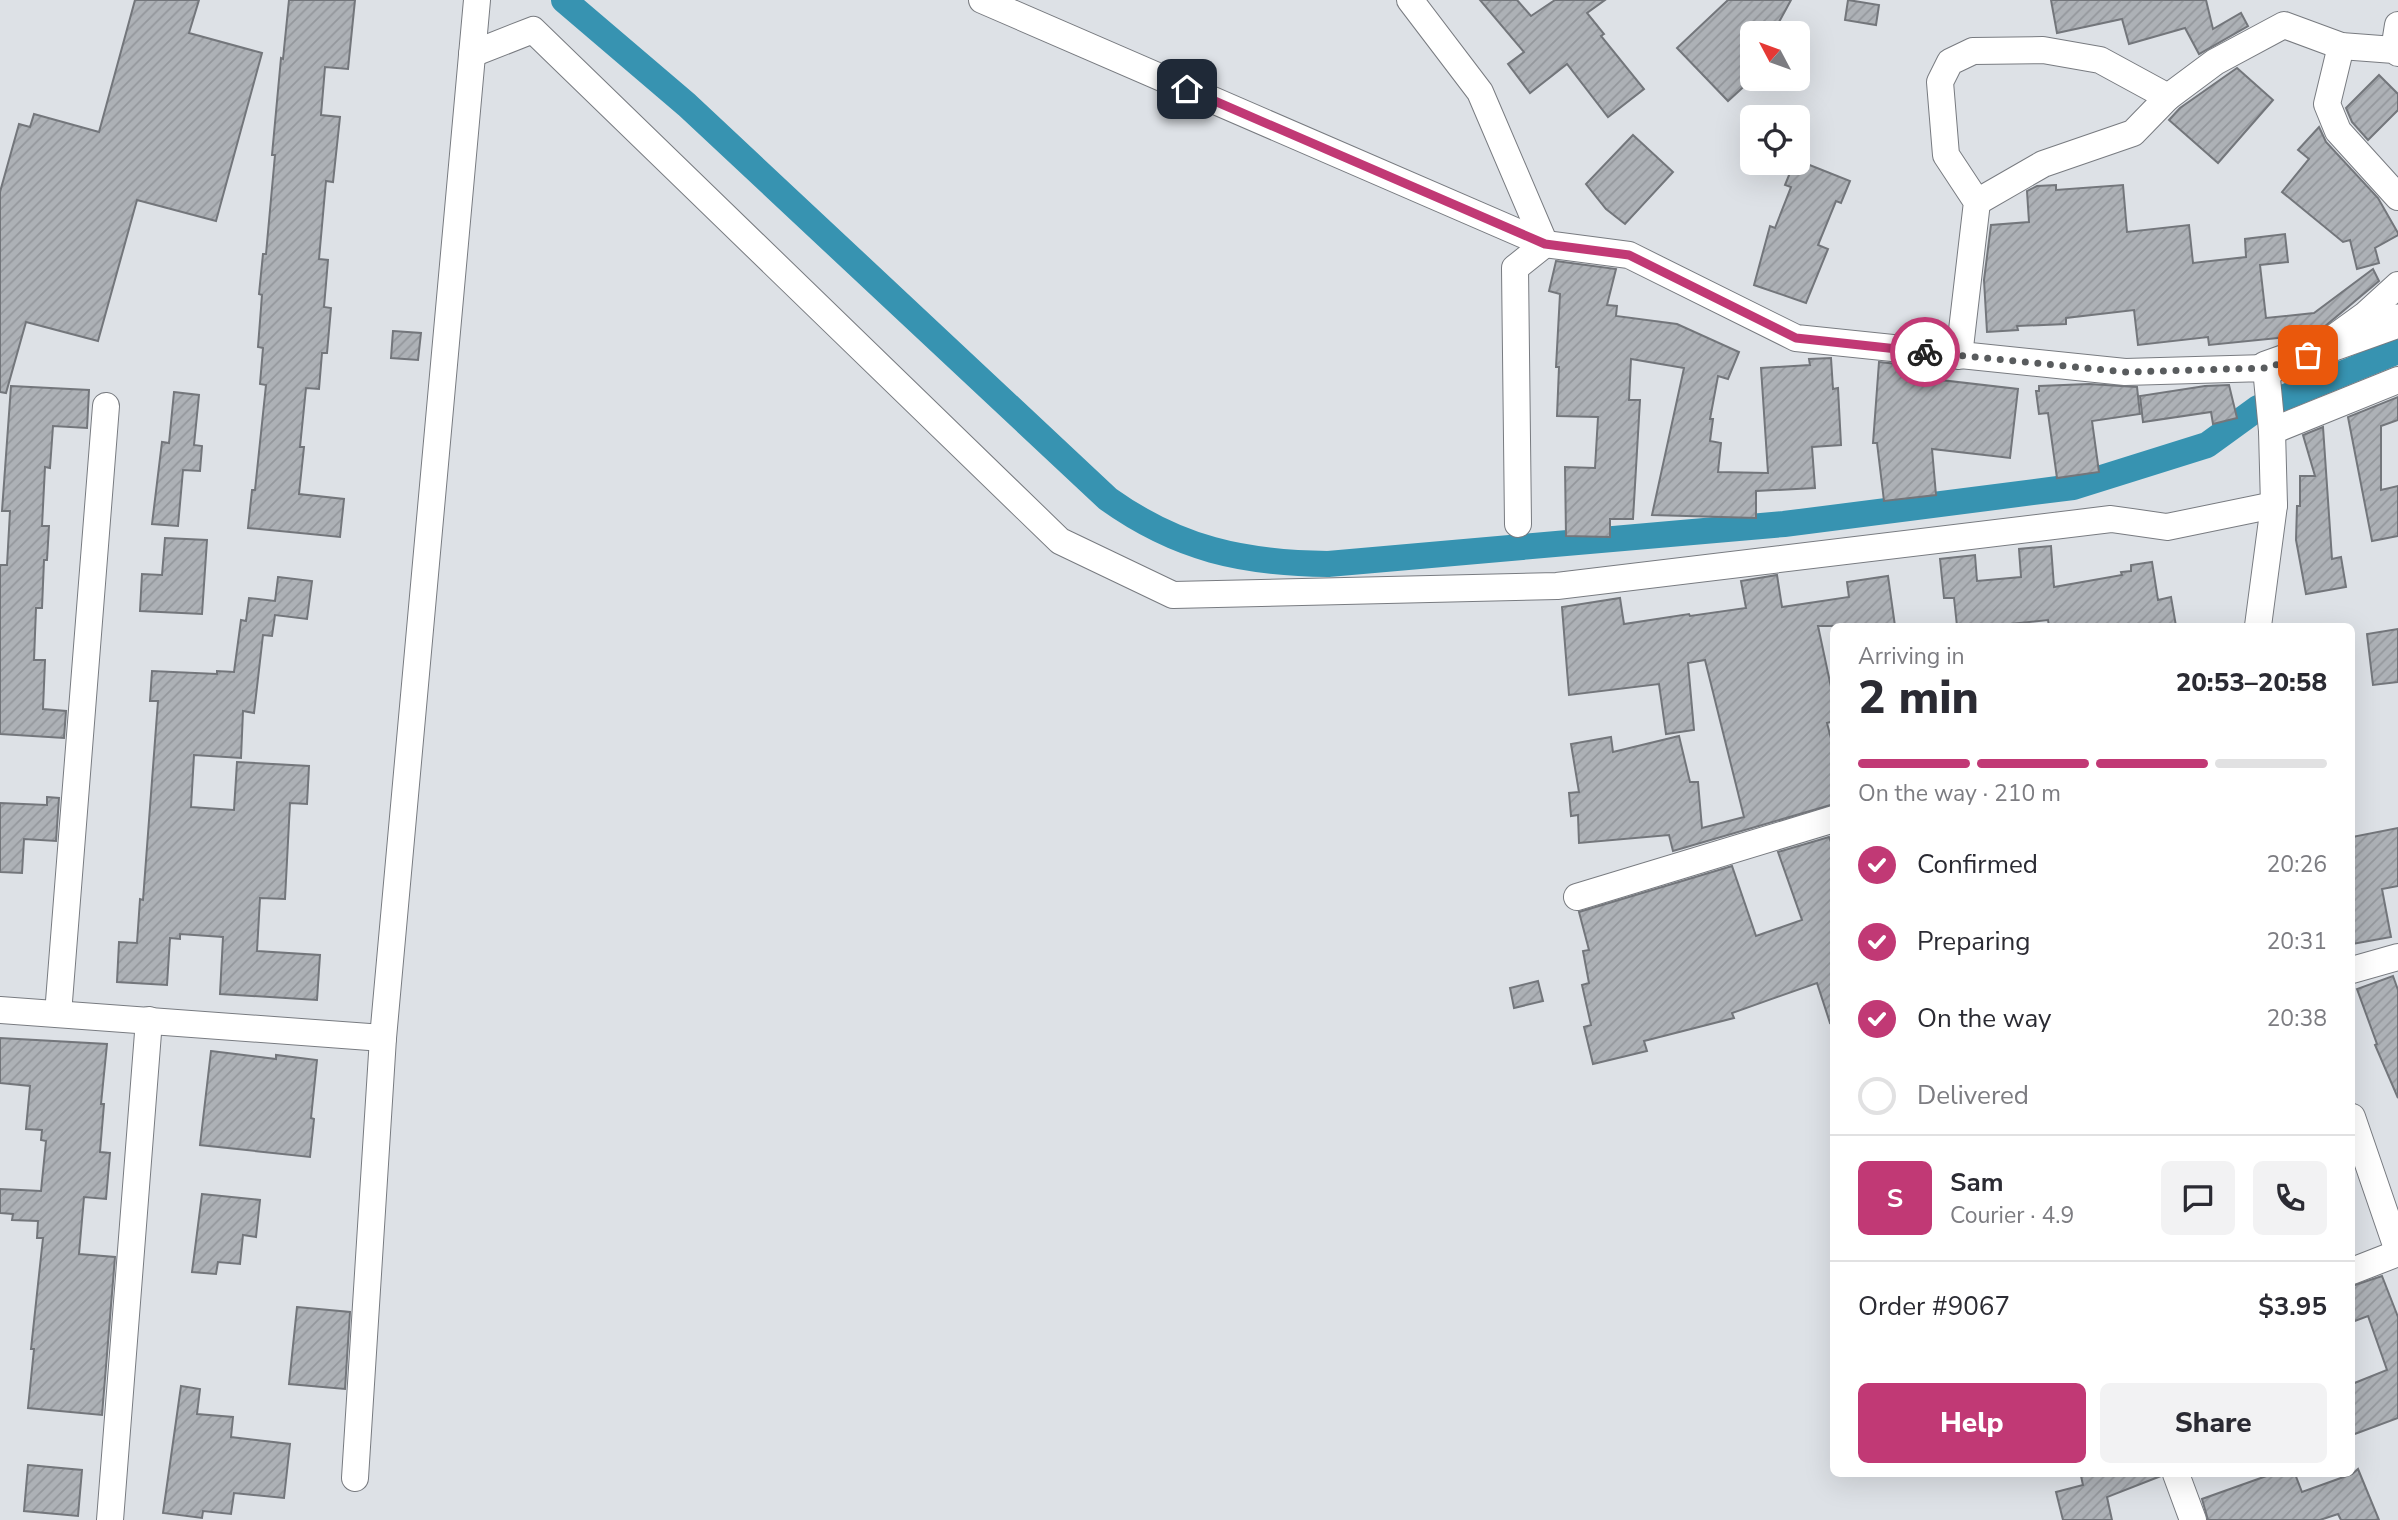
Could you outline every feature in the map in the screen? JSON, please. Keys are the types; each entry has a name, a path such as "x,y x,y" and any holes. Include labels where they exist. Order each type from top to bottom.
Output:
{"street":[{"path":"355,1478 383,1038 477,0"},
{"path":"982,0 1545,244 1629,255 1796,338 2125,372 2267,383 2365,315 2398,285"},
{"path":"1410,0 1480,92 1545,244"},
{"path":"1977,202 2043,164 2133,134 2168,97 2215,62 2284,25 2342,46 2397,43"},
{"path":"472,54 533,30 1060,541 1173,595 1557,586 2111,519 2167,527 2274,505"},
{"path":"2342,46 2327,104 2338,131 2398,197"},
{"path":"1959,356 1977,202 1946,155 1940,82 1950,62 1973,51 2043,50 2100,60 2168,97"},
{"path":"1518,524 1515,268 1545,244"},
{"path":"2308,355 2398,321"},
{"path":"2272,431 2398,380"},
{"path":"2258,623 2274,505 2272,431 2267,383"},
{"path":"58,1014 106,406"},
{"path":"1577,897 1830,820"},
{"path":"2355,969 2398,957"},
{"path":"0,1010 383,1038"},
{"path":"110,1520 149,1020"},
{"path":"2355,1124 2390,1203 2398,1252 2355,1269"},
{"path":"2177,1477 2193,1520"}],"building":[{"path":"135,0 199,0 189,33 262,53 216,221 137,200 98,341 26,322 6,393 0,392 0,192 19,124 30,127 34,114 99,132"},
{"path":"289,0 355,0 348,69 325,67 321,115 340,117 333,182 326,181 319,259 328,260 324,307 331,308 327,353 322,353 319,389 306,388 300,447 304,447 299,494 344,499 340,537 248,528 252,490 255,490 266,385 260,384 263,348 258,347 262,295 259,294 263,254 266,254 275,155 272,155"},
{"path":"1480,0 1517,0 1531,16 1555,0 1605,0 1587,13 1604,34 1601,36 1644,89 1608,117 1567,64 1530,93 1508,64 1524,52"},
{"path":"1728,0 1791,0 1780,21 1740,21 1740,90 1728,101 1677,48"},
{"path":"1848,0 1879,5 1876,25 1845,20"},
{"path":"2051,0 2206,0 2213,29 2241,13 2248,26 2199,54 2185,28 2129,44 2122,19 2057,33"},
{"path":"2237,68 2273,100 2218,163 2169,120 2180,108"},
{"path":"2379,75 2398,94 2398,110 2368,140 2352,122 2346,108"},
{"path":"2319,127 2326,142 2378,198 2398,233 2375,248 2379,263 2357,269 2350,240 2343,242 2282,192 2309,159 2298,150"},
{"path":"1633,135 1673,172 1625,224 1606,209 1586,184"},
{"path":"1810,165 1850,181 1841,203 1836,201 1818,245 1828,249 1806,303 1754,285 1770,226 1775,228 1791,187 1785,185 1789,175 1810,175"},
{"path":"2056,185 2056,190 2123,185 2127,232 2189,225 2193,263 2246,257 2245,239 2285,234 2288,262 2260,265 2266,318 2314,313 2373,269 2379,281 2324,327 2299,336 2209,345 2208,337 2138,345 2134,310 2066,318 2066,324 2017,326 2018,330 1987,332 1984,280 1991,225 2029,222 2027,191 2037,186"},
{"path":"1556,261 1616,269 1607,305 1617,306 1616,316 1677,324 1739,352 1728,379 1718,376 1710,419 1713,419 1710,441 1721,443 1718,472 1768,473 1761,368 1810,365 1809,359 1831,358 1833,389 1838,388 1841,445 1812,447 1815,488 1756,491 1756,518 1652,515 1684,368 1631,359 1629,400 1640,400 1633,519 1610,519 1610,537 1566,536 1565,467 1595,468 1598,417 1557,416 1559,367 1556,367 1560,294 1549,291"},
{"path":"393,331 421,333 418,360 391,358"},
{"path":"1879,362 1942,369 1941,380 2018,389 2010,458 1932,449 1936,495 1884,501 1877,443 1873,443"},
{"path":"2089,384 2137,387 2140,414 2092,421 2099,472 2057,478 2048,413 2039,414 2036,391 2039,391 2039,386"},
{"path":"2229,385 2237,418 2213,424 2211,412 2143,422 2140,396"},
{"path":"11,386 89,390 87,428 53,426 50,468 45,467 42,526 49,526 42,608 36,608 34,660 45,660 43,709 66,711 64,738 0,734 0,565 7,565 10,511 2,511"},
{"path":"174,392 199,395 194,445 202,446 200,471 183,470 178,526 152,524 162,442 169,443"},
{"path":"2398,397 2398,420 2381,426 2381,490 2398,486 2398,536 2372,541 2348,417"},
{"path":"2323,427 2332,559 2341,557 2346,587 2306,594 2296,540 2297,506 2300,506 2300,476 2315,476 2303,435"},
{"path":"165,538 207,540 202,614 140,611 142,574 162,575"},
{"path":"2051,546 2054,587 2122,575 2121,572 2131,571 2131,565 2152,562 2158,600 2171,597 2175,623 2048,623 2048,620 1957,623 1954,598 1944,598 1940,559 1975,555 1977,581 2021,577 2019,549"},
{"path":"1777,575 1782,607 1849,597 1847,582 1888,576 1895,623 1830,623 1830,626 1818,626 1830,682 1830,722 1827,723 1830,735 1830,805 1673,851 1669,835 1579,843 1578,815 1571,816 1569,793 1579,792 1571,744 1611,737 1613,752 1679,736 1690,782 1698,782 1702,828 1744,817 1705,660 1688,663 1694,730 1666,734 1659,684 1569,695 1562,607 1620,598 1624,624 1746,608 1741,581"},
{"path":"278,577 312,581 307,619 275,615 272,636 263,635 254,713 243,711 241,758 194,755 191,807 234,810 237,762 309,766 307,804 290,803 285,899 260,898 257,951 320,955 317,1000 220,994 223,937 180,934 180,939 170,938 167,985 117,982 119,942 137,943 140,899 143,900 158,701 150,701 152,671 217,674 217,671 234,672 241,620 246,621 249,598 275,601"},
{"path":"2398,629 2398,682 2373,685 2367,634"},
{"path":"47,797 59,798 56,841 24,839 22,873 0,872 0,803 47,805"},
{"path":"2398,828 2398,886 2382,889 2391,937 2355,943 2355,836"},
{"path":"1829,837 1830,840 1830,1023 1817,983 1732,1013 1734,1018 1644,1041 1647,1051 1593,1064 1584,1027 1591,1025 1582,985 1589,983 1583,951 1589,950 1579,912 1732,866 1756,936 1802,920 1778,852"},
{"path":"2393,976 2398,990 2398,1098 2375,1045 2377,1044 2357,989"},
{"path":"1538,981 1543,1001 1514,1008 1510,988"},
{"path":"0,1038 107,1044 101,1104 104,1104 100,1152 110,1153 106,1199 84,1197 79,1254 115,1257 102,1415 28,1408 34,1349 31,1349 43,1238 37,1238 38,1221 12,1220 13,1214 0,1213 0,1189 41,1191 46,1141 41,1140 42,1130 26,1129 30,1086 0,1083"},
{"path":"211,1051 276,1059 276,1055 317,1060 310,1157 200,1145"},
{"path":"202,1194 260,1200 256,1237 243,1235 240,1264 218,1262 216,1274 192,1272"},
{"path":"2382,1276 2398,1317 2398,1418 2355,1434 2355,1383 2387,1370 2368,1316 2355,1321 2355,1285"},
{"path":"297,1307 350,1312 345,1389 289,1384"},
{"path":"181,1386 200,1389 197,1414 233,1417 231,1437 290,1444 284,1498 234,1493 231,1514 203,1511 202,1518 163,1513"},
{"path":"28,1465 82,1470 78,1516 24,1511"},
{"path":"2358,1469 2379,1520 2341,1520 2338,1514 2320,1520 2208,1520 2202,1499 2264,1477 2296,1477 2302,1492 2344,1477 2355,1477"},
{"path":"2081,1477 2158,1477 2107,1497 2112,1520 2063,1520 2056,1492 2083,1485"}],"waterway":[{"path":"564,0 687,105 1108,499 1160,530 1212,550 1239,556 1328,564 1784,524 2073,487 2207,445 2258,408 2398,351"}],"way so far":[{"path":"1925,352 2125,372 2266,368 2308,355"}],"route":[{"path":"1187,89 1545,244 1629,255 1796,338 1925,352"}]}
